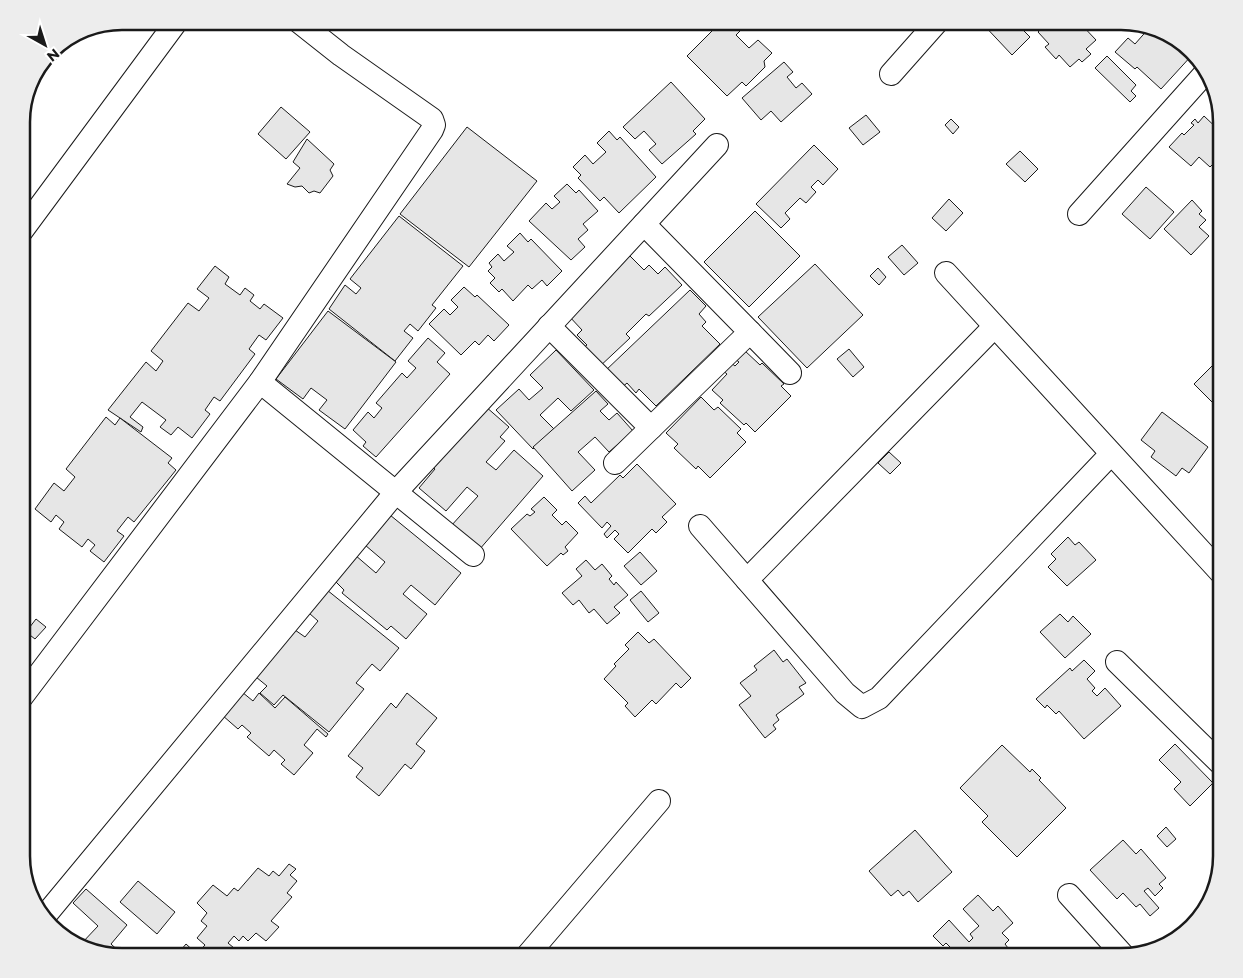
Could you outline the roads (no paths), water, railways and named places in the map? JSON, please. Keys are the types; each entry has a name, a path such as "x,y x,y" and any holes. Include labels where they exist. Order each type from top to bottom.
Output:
{"street":[{"path":"30,221 170,30"},
{"path":"30,687 260,382 432,130 434,125 432,119 341,55 309,30"},
{"path":"890,74 930,30"},
{"path":"1079,214 1202,77"},
{"path":"49,911 396,492 717,145"},
{"path":"644,224 790,373"},
{"path":"946,273 1213,564"},
{"path":"549,326 651,428"},
{"path":"747,580 994,327"},
{"path":"615,463 750,332"},
{"path":"260,382 473,554"},
{"path":"700,526 845,692 862,707 879,698 1111,454"},
{"path":"1118,662 1213,755"},
{"path":"534,948 659,801"},
{"path":"1069,895 1117,948"}]}
